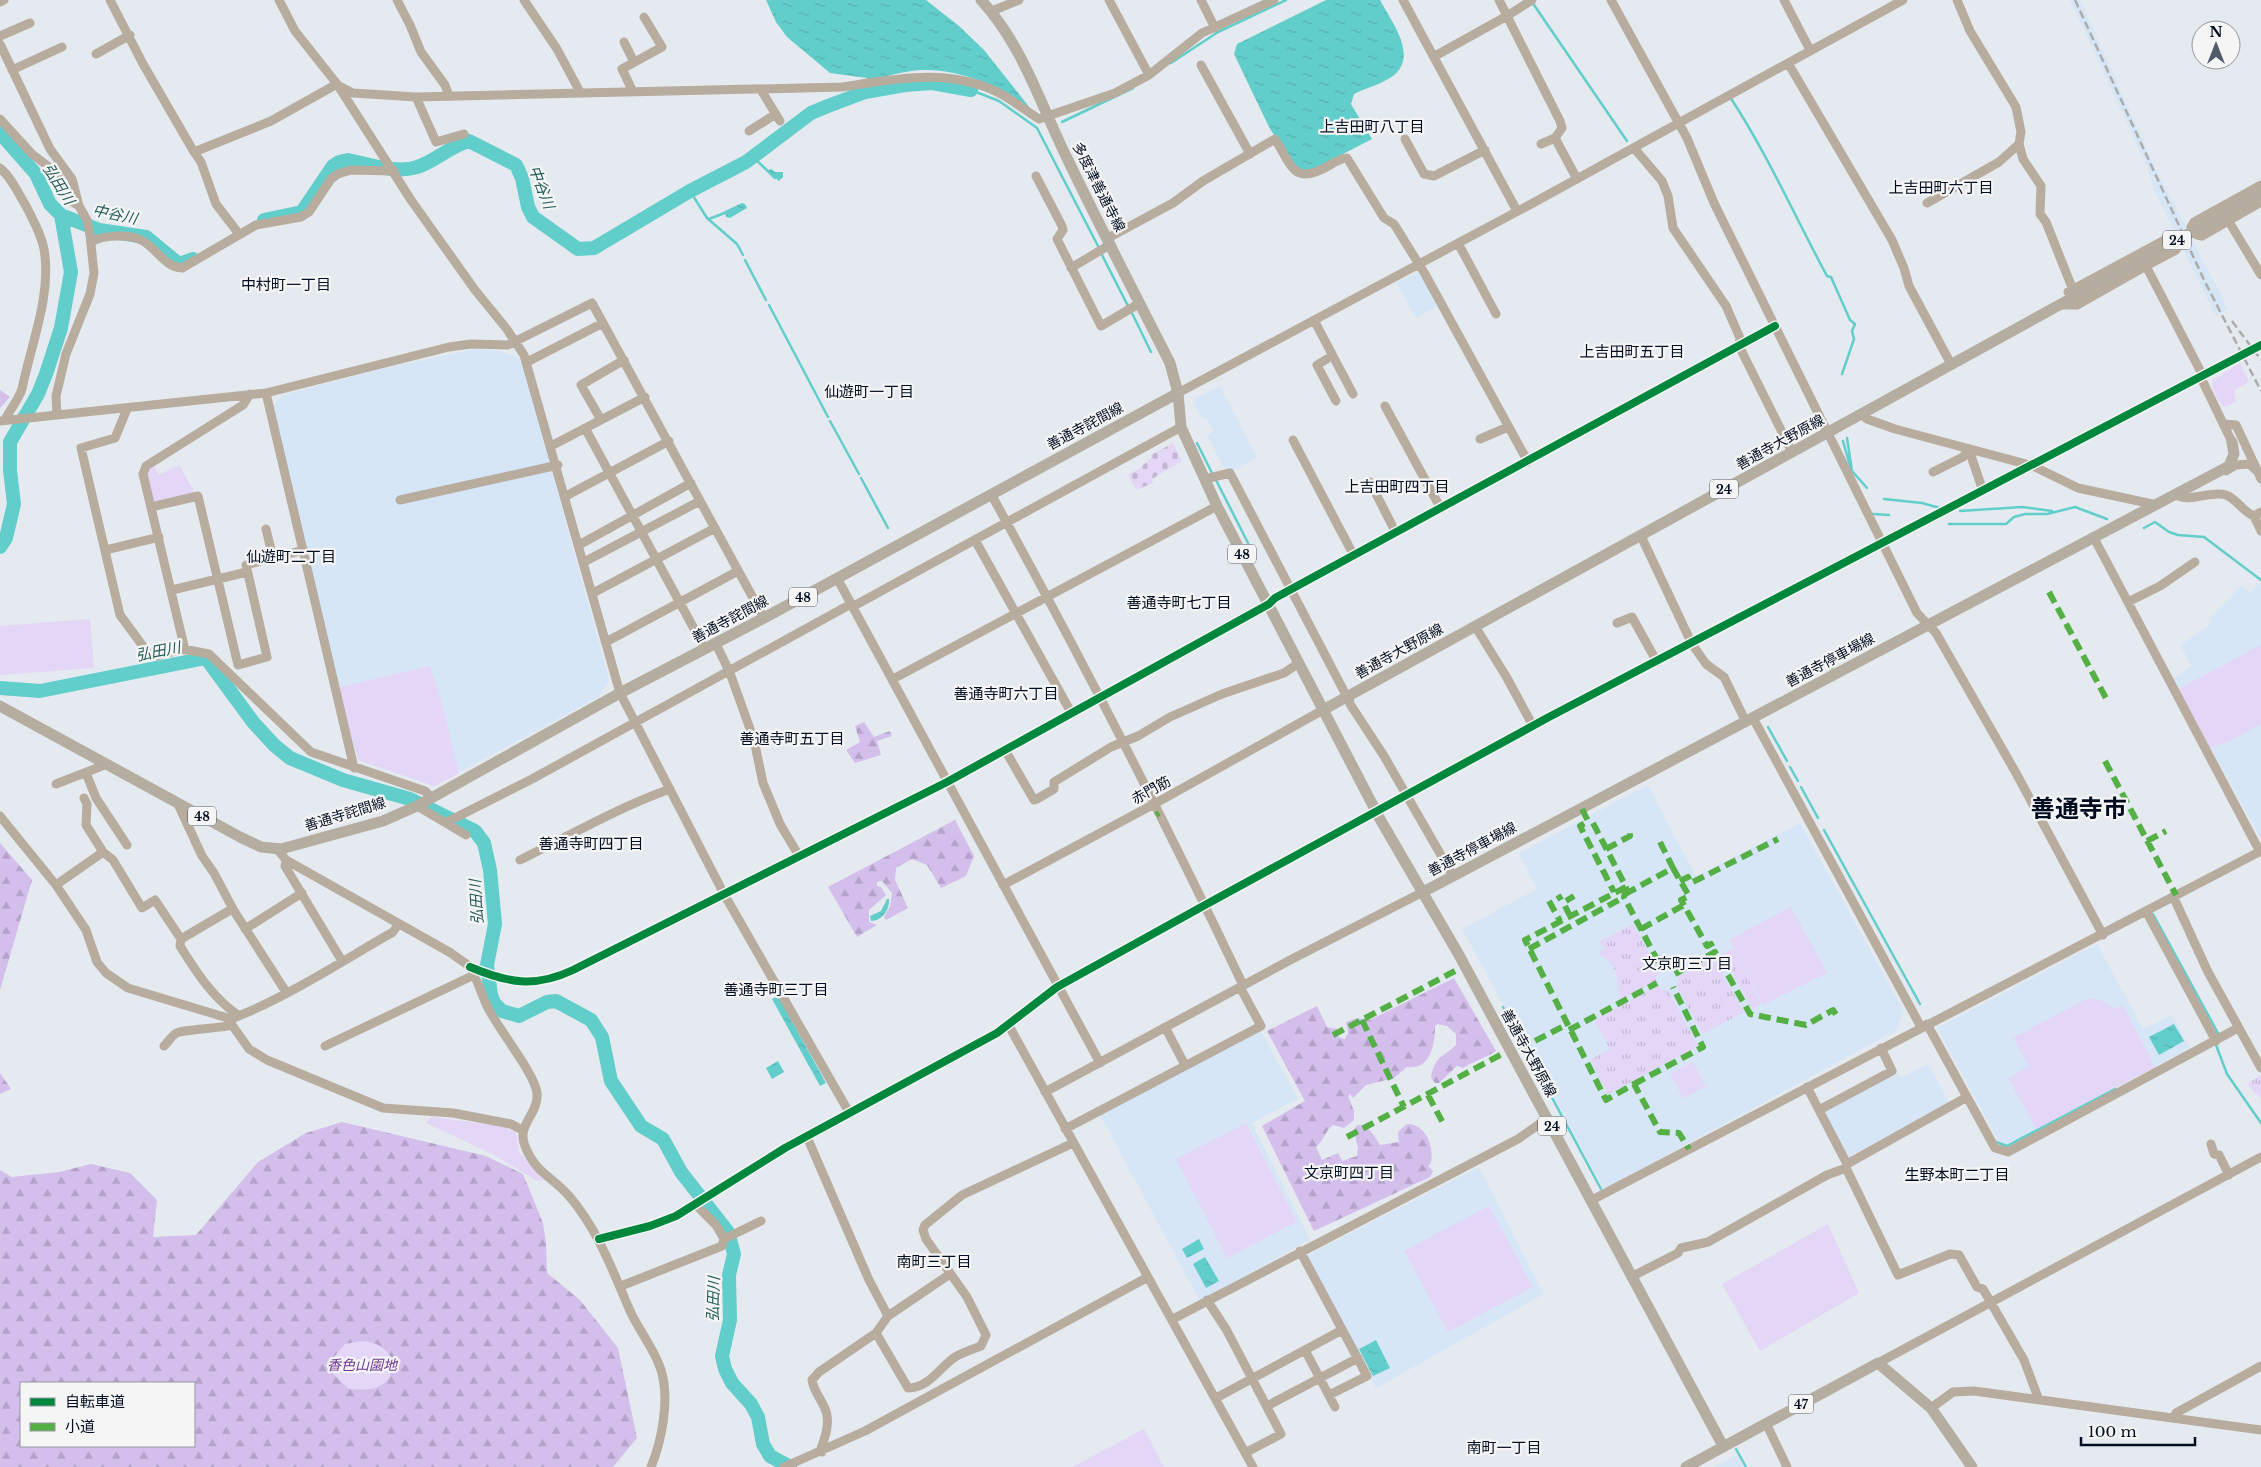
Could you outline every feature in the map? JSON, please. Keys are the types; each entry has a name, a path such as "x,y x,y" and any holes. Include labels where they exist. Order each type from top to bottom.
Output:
{"main road":[{"name":"多度津善通寺線","path":"981,0 992,11 1010,38 1050,116 1133,307 1170,363 1178,393"},
{"name":"善通寺大野原線","path":"1723,1446 1590,1201 1548,1118 1423,892 1376,812 1323,710 2261,194"},
{"name":"48","path":"1178,393 1181,427 1217,506 1323,710"},
{"name":"善通寺詫間線","path":"0,706 178,804 261,846 277,849 383,821 417,806 620,693 705,650 1178,393"},
{"name":"善通寺停車場線","path":"1423,892 2217,473 2229,466 2234,454 2232,442"},
{"name":"47","path":"1723,1446 1878,1363"},
{"path":"1878,1363 1930,1408 1972,1467"},
{"path":"1686,1467 1723,1446"}],"street":[{"path":"0,2 4,0"},
{"path":"110,0 130,35 143,64 201,162 216,204 239,234"},
{"path":"279,0 295,31 337,84 411,200 475,290 516,341 527,362 558,466 620,693 724,894 850,1114"},
{"path":"397,0 421,52 445,85 449,96"},
{"path":"524,0 557,50 580,92"},
{"path":"992,11 1019,0"},
{"path":"1109,0 1149,75"},
{"path":"1201,0 1215,28"},
{"path":"337,84 352,93 416,97 842,87 911,77 945,77 1000,93 1039,120 1115,93 1149,75 1202,33 1215,28 1258,4 1274,0"},
{"path":"1403,0 1435,56 1517,211"},
{"path":"1499,0 1562,128 1555,138 1541,144"},
{"path":"1611,0 1679,123 1714,202 1917,613 1930,624 2016,773 2103,935"},
{"path":"1784,0 1810,50"},
{"path":"1178,393 1577,179 1903,0"},
{"path":"1957,0 1970,31 2016,107 2021,132 2019,144 2023,159 2041,186 2040,214 2046,222 2073,290"},
{"path":"1435,56 1531,1"},
{"path":"633,92 622,69 662,47 644,17"},
{"path":"0,36 30,23"},
{"path":"96,54 130,35"},
{"path":"624,42 634,62"},
{"path":"0,44 50,149 72,179 79,206 87,220 91,239 94,273 90,294 66,354 56,396 57,416"},
{"path":"12,70 62,47"},
{"path":"1788,62 1892,240 1904,268 1909,286 1951,364"},
{"path":"1201,65 1250,154"},
{"path":"194,152 270,121 337,84"},
{"path":"749,131 778,117 761,90"},
{"path":"416,97 436,142 464,134"},
{"path":"0,119 32,154 50,167 61,180 71,201 79,206"},
{"path":"1555,138 1577,179"},
{"path":"1405,139 1424,174 1434,176 1485,150"},
{"path":"1071,268 1173,203 1203,181 1275,140 1294,170 1302,175 1315,174 1341,159 1348,158 1384,218 1394,224 1418,264 1528,462"},
{"path":"1927,203 1999,162 2019,144"},
{"path":"1634,148 1662,181 1668,196 1673,228 1726,306 1740,338 1739,346 1792,452"},
{"path":"0,168 15,188 38,229 44,248 45,266 43,295 22,389 18,401 10,408 5,420 127,409 266,393 449,348 471,344 508,345 592,303 764,618"},
{"path":"91,239 141,240 174,268 182,268 256,225 302,217 309,212 331,178 338,174 357,169 394,171"},
{"path":"1036,176 1062,226 1063,230 1057,239 1101,326 1133,307"},
{"path":"2261,185 2194,222 2191,227 2196,235 2202,236 2261,202"},
{"path":"2228,220 2261,275"},
{"path":"2172,236 2179,245 2176,250 2077,306 2060,305 2069,292 2172,236"},
{"path":"1458,243 1496,314"},
{"path":"2146,266 2202,377 2232,442"},
{"path":"1311,321 1329,361 1317,365 1336,401"},
{"path":"1311,321 1353,394"},
{"path":"527,362 604,323"},
{"path":"277,849 286,860 398,925 451,953 472,971 531,983 549,980 947,782 1100,699 1269,604 1275,598 1291,589 1528,462 1775,326"},
{"path":"599,1239 650,1226 676,1216 753,1167 1000,1030 1057,987 1205,905 1533,726 2261,345"},
{"path":"601,420 581,384 624,360"},
{"path":"266,393 354,768"},
{"path":"186,650 143,474 146,466 243,405 250,394"},
{"path":"551,446 645,397"},
{"path":"1385,406 1441,509"},
{"path":"127,409 115,438 81,448 120,614 148,653 157,656 186,650 209,654 311,752 425,791 430,799"},
{"path":"1862,414 1873,422 1969,450 2033,466 2078,488 2157,505"},
{"path":"2223,424 2236,424 2259,475"},
{"path":"447,822 975,540 1006,521 1181,427"},
{"path":"1480,440 1508,427"},
{"path":"585,428 705,650"},
{"path":"1293,440 1354,556"},
{"path":"566,496 668,441"},
{"path":"1933,472 1963,457 1969,450"},
{"path":"1969,450 1983,491"},
{"path":"2217,473 2223,473 2236,465 2246,464 2259,475"},
{"path":"400,500 558,466"},
{"path":"1205,479 1230,472 1350,704 1384,756 1454,876"},
{"path":"1370,482 1396,533"},
{"path":"579,545 691,484"},
{"path":"2194,485 2195,493 2200,497"},
{"path":"991,494 1048,597 1154,804 1205,905 1261,1026 1065,1129"},
{"path":"2175,495 2182,499 2224,494 2232,498 2248,513 2258,514 2261,531"},
{"path":"151,507 198,496 238,665"},
{"path":"584,562 700,501"},
{"path":"893,679 1217,506"},
{"path":"593,593 715,528"},
{"path":"266,529 273,558"},
{"path":"1641,536 1692,644 1706,664 1724,677 1750,720 1995,1148 2008,1152 2238,1028"},
{"path":"105,550 159,537"},
{"path":"1590,1201 1924,1025 1958,1010 2103,935 2260,851 2094,538"},
{"path":"975,540 1072,714"},
{"path":"230,676 238,665 267,657 246,565 304,550"},
{"path":"2128,602 2160,586 2195,562"},
{"path":"606,642 738,571"},
{"path":"172,590 247,572"},
{"path":"837,578 1057,987 1100,1063"},
{"path":"1617,623 1632,616 1657,662"},
{"path":"1475,626 1507,678 1533,726"},
{"path":"716,644 729,672 754,740 763,783 780,824 799,856"},
{"path":"1006,750 1034,800 1054,789 1054,782 1122,742 1138,736 1170,717 1222,694 1284,674 1300,663"},
{"name":"赤門筋","path":"1003,884 1154,804 1323,710"},
{"path":"56,784 107,764"},
{"path":"86,773 96,798 127,845"},
{"path":"520,860 618,809 670,789"},
{"path":"84,798 87,804 86,824 103,852 113,860 142,908 155,900 181,939 180,946 207,988 234,1020 248,1049 267,1060 383,1108 453,1113 511,1124 522,1130"},
{"path":"178,804 202,856 214,873 232,909 286,992"},
{"path":"417,806 447,822 466,836"},
{"path":"0,816 56,885 86,930 96,962 106,973 128,988 234,1020"},
{"path":"56,885 103,852"},
{"path":"286,860 285,866 342,961"},
{"path":"1045,1092 1242,986 1423,892"},
{"path":"245,929 302,893"},
{"path":"2173,896 2208,972 2261,1068"},
{"path":"181,939 232,909"},
{"path":"2146,911 2216,1041"},
{"path":"164,1046 176,1033 185,1030 202,1031 247,1014 393,932 398,925"},
{"path":"325,1046 472,971"},
{"path":"472,971 479,990 498,1028 521,1061 537,1091 535,1104 522,1130 524,1144 534,1165 569,1195 599,1239 632,1314 661,1369 664,1386 663,1416 651,1467"},
{"path":"1008,1024 1065,1129 1173,1319 1253,1467"},
{"path":"1165,1027 1185,1065"},
{"path":"1819,1110 1892,1071 1881,1048"},
{"path":"1807,1087 1898,1275 1950,1254 1959,1255 1977,1287 1983,1289 2024,1360 2039,1400"},
{"path":"1631,1276 1678,1253 1681,1248 1708,1242 1967,1097"},
{"path":"1173,1319 1300,1251 1518,1139 1548,1118"},
{"path":"807,1137 869,1280 888,1316"},
{"path":"876,1333 908,1388 917,1388 929,1381 956,1356 981,1346 986,1335 968,1297 926,1238 923,1230 925,1225 962,1195 1073,1143"},
{"path":"2211,1144 2214,1154 2219,1155 2229,1175"},
{"path":"1878,1363 2261,1158"},
{"path":"696,1204 716,1225 724,1239"},
{"path":"621,1286 722,1246 724,1239 761,1221"},
{"path":"1300,1251 1367,1376 1329,1395"},
{"path":"823,1453 827,1415 813,1387 812,1380 819,1372 876,1333 888,1316 950,1274"},
{"path":"784,1467 823,1453 1148,1277"},
{"path":"1207,1300 1226,1329 1281,1434 1246,1454"},
{"path":"1216,1398 1342,1330"},
{"path":"1305,1350 1335,1407"},
{"path":"1267,1406 1358,1358"},
{"path":"2174,1418 2176,1413 2261,1366"},
{"path":"1930,1408 1946,1396 1962,1390 2261,1430"},
{"path":"1766,1422 1787,1467"}],"shaded area":[{"path":"2070,0 2080,0 2154,165 2228,309 2216,316 2154,190 2148,169"},
{"path":"1416,273 1421,274 1439,305 1416,318 1397,283"},
{"path":"475,349 499,351 521,359 609,680 600,696 434,786 358,760 352,745 273,406 283,395 381,369"},
{"path":"1220,386 1257,458 1227,473 1207,436 1213,431 1207,419 1200,416 1194,403 1195,398"},
{"path":"2259,583 2261,585 2261,839 2173,679 2192,666 2180,645 2209,626 2211,617 2241,586 2251,593"},
{"path":"1648,785 1696,877 1800,823 1903,1010 1897,1030 1604,1189 1462,929 1537,889 1519,853"},
{"path":"2097,944 2143,1029 2172,1015 2190,1048 2007,1145 1999,1142 1937,1028"},
{"path":"1260,1030 1298,1099 1252,1123 1310,1239 1200,1301 1099,1113"},
{"path":"1927,1064 1949,1103 1848,1157 1846,1156 1824,1115 1825,1111 1898,1073 1900,1078"},
{"path":"1479,1167 1544,1294 1376,1388 1304,1257"},
{"path":"1737,1455 1743,1467 1714,1467"}],"green space":[{"path":"2240,363 2249,382 2234,390 2236,402 2225,407 2221,405 2212,388 2213,380"},
{"path":"0,390 10,397 0,408"},
{"path":"1173,443 1182,461 1152,479 1153,483 1136,490 1128,475 1140,468 1151,458 1151,455"},
{"path":"154,465 159,475 179,465 195,493 156,502 152,500 145,473 147,468"},
{"path":"90,619 94,668 0,675 0,626"},
{"path":"2261,645 2261,724 2230,741 2210,748 2178,689"},
{"path":"430,666 444,711 459,773 434,786 358,760 339,687"},
{"path":"864,722 874,737 890,731 892,736 877,741 881,755 855,763 846,750 860,742 855,726"},
{"path":"955,820 974,856 966,876 941,888 927,865 912,859 896,868 895,880 908,908 886,920 884,917 890,907 892,893 882,881 877,882 877,886 881,887 886,895 869,910 869,922 877,925 857,937 828,887"},
{"path":"0,843 32,880 0,990"},
{"path":"1791,907 1827,973 1763,1005 1729,940"},
{"path":"1633,924 1659,971 1655,982 1619,1001 1620,994 1615,971 1607,959 1598,954 1604,948 1599,942"},
{"path":"1733,948 1761,1004 1752,1009 1722,954"},
{"path":"1713,957 1744,1012 1703,1034 1676,986 1679,976"},
{"path":"1454,978 1496,1051 1463,1068 1457,1066 1439,1083 1435,1083 1431,1078 1434,1066 1439,1058 1456,1045 1456,1034 1447,1026 1438,1024 1435,1026 1432,1048 1426,1060 1415,1067 1407,1067 1394,1078 1366,1085 1353,1098 1350,1094 1348,1096 1354,1111 1354,1120 1344,1128 1333,1125 1316,1147 1322,1160 1338,1153 1342,1161 1357,1156 1358,1148 1354,1130 1357,1125 1368,1129 1380,1145 1399,1142 1398,1132 1407,1124 1414,1125 1424,1132 1430,1143 1432,1156 1431,1163 1428,1166 1433,1171 1430,1177 1314,1231 1262,1126 1305,1101 1267,1031 1317,1006 1327,1027 1337,1029 1339,1038 1345,1039 1348,1033 1346,1022 1357,1018 1370,1020"},
{"path":"1658,986 1662,990 1668,990 1698,1046 1608,1094 1590,1060 1610,1049 1594,1020"},
{"path":"2093,998 2116,1009 2123,1005 2155,1067 2036,1129 2008,1078 2029,1066 2013,1038 2084,1000"},
{"path":"1693,1062 1706,1087 1683,1098 1670,1074"},
{"path":"0,1073 11,1089 0,1094"},
{"path":"2261,1075 2261,1099 2247,1084"},
{"path":"431,1117 502,1126 516,1133 519,1152 544,1180 537,1181 494,1155 426,1123"},
{"path":"342,1122 486,1156 523,1174 543,1223 547,1273 580,1300 618,1348 637,1438 613,1467 0,1467 0,1170 12,1177 59,1172 91,1164 130,1173 157,1200 153,1237 196,1235 258,1162 306,1133"},
{"path":"1246,1123 1297,1222 1227,1258 1176,1159"},
{"path":"1489,1206 1533,1287 1448,1332 1404,1251"},
{"path":"1828,1224 1859,1293 1760,1351 1722,1284"},
{"name":"香色山園地","path":"362,1341 375,1344 386,1350 392,1368 389,1378 385,1383 376,1388 349,1389 333,1374 332,1359 345,1344"},
{"path":"1144,1429 1164,1467 1072,1467"}],"water":[{"path":"766,0 926,0 959,26 984,50 1030,108 1026,109 994,86 950,72 917,70 867,81 867,78 830,73 787,37 776,22"},
{"path":"1326,0 1380,0 1400,38 1403,59 1400,68 1393,76 1354,94 1351,104 1372,139 1310,171 1295,169 1269,127 1234,54 1237,44"},
{"path":"771,169 775,172 783,172 783,177 779,181 767,171"},
{"path":"742,203 747,208 730,218 726,217 725,211"},
{"path":"887,899 889,899 888,907 882,917 871,921 870,916 881,911"},
{"path":"778,996 826,1083 820,1086 772,999"},
{"path":"2174,1024 2184,1041 2159,1055 2149,1037"},
{"path":"778,1061 784,1072 772,1079 766,1068"},
{"path":"1199,1239 1204,1249 1187,1258 1182,1249"},
{"path":"1205,1257 1219,1281 1206,1288 1193,1264"},
{"path":"1376,1340 1390,1368 1373,1376 1359,1349"}],"waterway":[{"path":"1171,63 1218,32 1286,0"},
{"path":"1532,2 1627,141"},
{"name":"中谷川","path":"264,220 302,212 333,166 339,162 348,160 382,168 409,169 424,164 469,141 516,165 522,178 528,207 533,217 578,249 594,248 690,191 746,162 811,113 865,92 905,85 932,83 971,90"},
{"path":"1062,122 1133,88"},
{"path":"971,90 999,101 1037,128 1099,248"},
{"path":"1730,97 1769,163 1827,276 1831,277 1850,320 1855,324 1852,331 1854,339 1842,374"},
{"name":"弘田川","path":"0,133 36,174 50,204 61,215 71,272 61,328 46,374 38,394 10,442 10,470 14,504 6,538 0,547"},
{"path":"753,157 775,178"},
{"path":"690,191 707,218 737,244 743,255"},
{"path":"709,219 727,212"},
{"name":"中谷川","path":"61,215 99,230 146,237 179,264 193,259"},
{"path":"1101,253 1128,306"},
{"path":"745,260 766,300"},
{"path":"769,305 828,417"},
{"path":"1131,311 1151,352"},
{"path":"830,421 859,474"},
{"path":"1847,438 1852,471 1867,488"},
{"path":"1843,441 1851,470"},
{"path":"1197,443 1212,473"},
{"path":"861,478 888,528"},
{"path":"1216,480 1248,543"},
{"path":"1884,499 1922,503 1940,508"},
{"path":"1960,511 2022,507 2052,511"},
{"path":"1949,524 2006,524 2014,517 2025,514 2047,514 2075,507 2107,519"},
{"path":"1873,514 1889,515"},
{"path":"2144,528 2155,522 2169,532 2178,535 2204,537 2261,580"},
{"name":"弘田川","path":"0,688 40,691 206,658 253,722 274,745 290,758 343,780 410,799 475,831 484,843 490,870 495,924 487,965 491,995 494,1003 502,1011 519,1016 547,1002 556,1001 591,1020 602,1037 611,1081 641,1126 663,1139 681,1172 728,1232 734,1254 729,1275 730,1320 722,1356 725,1369 732,1383 751,1404 758,1417 763,1444 770,1456 790,1467"},
{"path":"1768,727 1787,761"},
{"path":"1790,767 1798,781"},
{"path":"1801,787 1818,818"},
{"path":"1824,830 1920,1004"},
{"path":"2153,914 2219,1035"},
{"path":"1503,1007 1521,1039"},
{"path":"2216,1045 2227,1074 2261,1123"},
{"path":"1527,1051 1601,1189"},
{"path":"1996,1142 2007,1146 2115,1089"},
{"path":"1736,1449 1746,1467"}],"railway":[{"path":"2075,0 2205,282 2261,391"},
{"path":"2232,321 2261,360"}],"marked path":[{"path":"2049,592 2107,700"},
{"path":"1829,664 1832,669"},
{"path":"2105,761 2176,895"},
{"path":"1582,809 1588,821 1580,826 1614,892"},
{"path":"1593,823 1626,887 1624,897 1662,969"},
{"path":"1606,849 1630,836 1630,828"},
{"path":"2147,841 2166,831"},
{"path":"1680,881 1688,877 1691,883 1778,839"},
{"path":"1660,842 1673,868"},
{"path":"1625,894 1673,868 1689,896 1681,900 1707,946 1711,944 1715,952"},
{"path":"1626,887 1525,940 1606,1100 1634,1084 1660,1132 1679,1133 1689,1149"},
{"path":"1558,895 1561,900"},
{"path":"1566,901 1574,896"},
{"path":"1529,949 1624,897"},
{"path":"1549,901 1560,921"},
{"path":"1641,929 1684,905"},
{"path":"1565,906 1570,916"},
{"path":"1675,974 1715,952 1750,1014 1806,1025 1833,1010 1837,1016"},
{"path":"1333,1035 1455,971"},
{"path":"1569,1030 1657,983"},
{"path":"1634,1084 1703,1047 1673,987"},
{"path":"1362,1020 1404,1107"},
{"path":"1519,1049 1566,1025"},
{"path":"1347,1137 1504,1053"},
{"path":"1428,1095 1443,1123"}],"cycle path":[{"path":"470,967 497,977 522,981 546,979 573,970 947,782 1269,604 1275,598 1775,326"},
{"path":"599,1239 650,1226 676,1216 785,1148 997,1033 1057,987 1205,905 1549,717 2261,345"}],"district":[{"name":"上吉田町八丁目","path":"1372,126"},
{"name":"上吉田町六丁目","path":"1941,187"},
{"name":"中村町一丁目","path":"286,284"},
{"name":"上吉田町五丁目","path":"1632,351"},
{"name":"仙遊町一丁目","path":"869,391"},
{"name":"上吉田町四丁目","path":"1397,486"},
{"name":"仙遊町二丁目","path":"291,556"},
{"name":"善通寺町七丁目","path":"1179,602"},
{"name":"善通寺町六丁目","path":"1006,693"},
{"name":"善通寺町五丁目","path":"792,738"},
{"name":"善通寺市","path":"2079,808"},
{"name":"善通寺町四丁目","path":"591,843"},
{"name":"文京町三丁目","path":"1687,963"},
{"name":"善通寺町三丁目","path":"776,989"},
{"name":"文京町四丁目","path":"1349,1172"},
{"name":"生野本町二丁目","path":"1957,1174"},
{"name":"南町三丁目","path":"934,1261"},
{"name":"南町一丁目","path":"1504,1447"}]}
